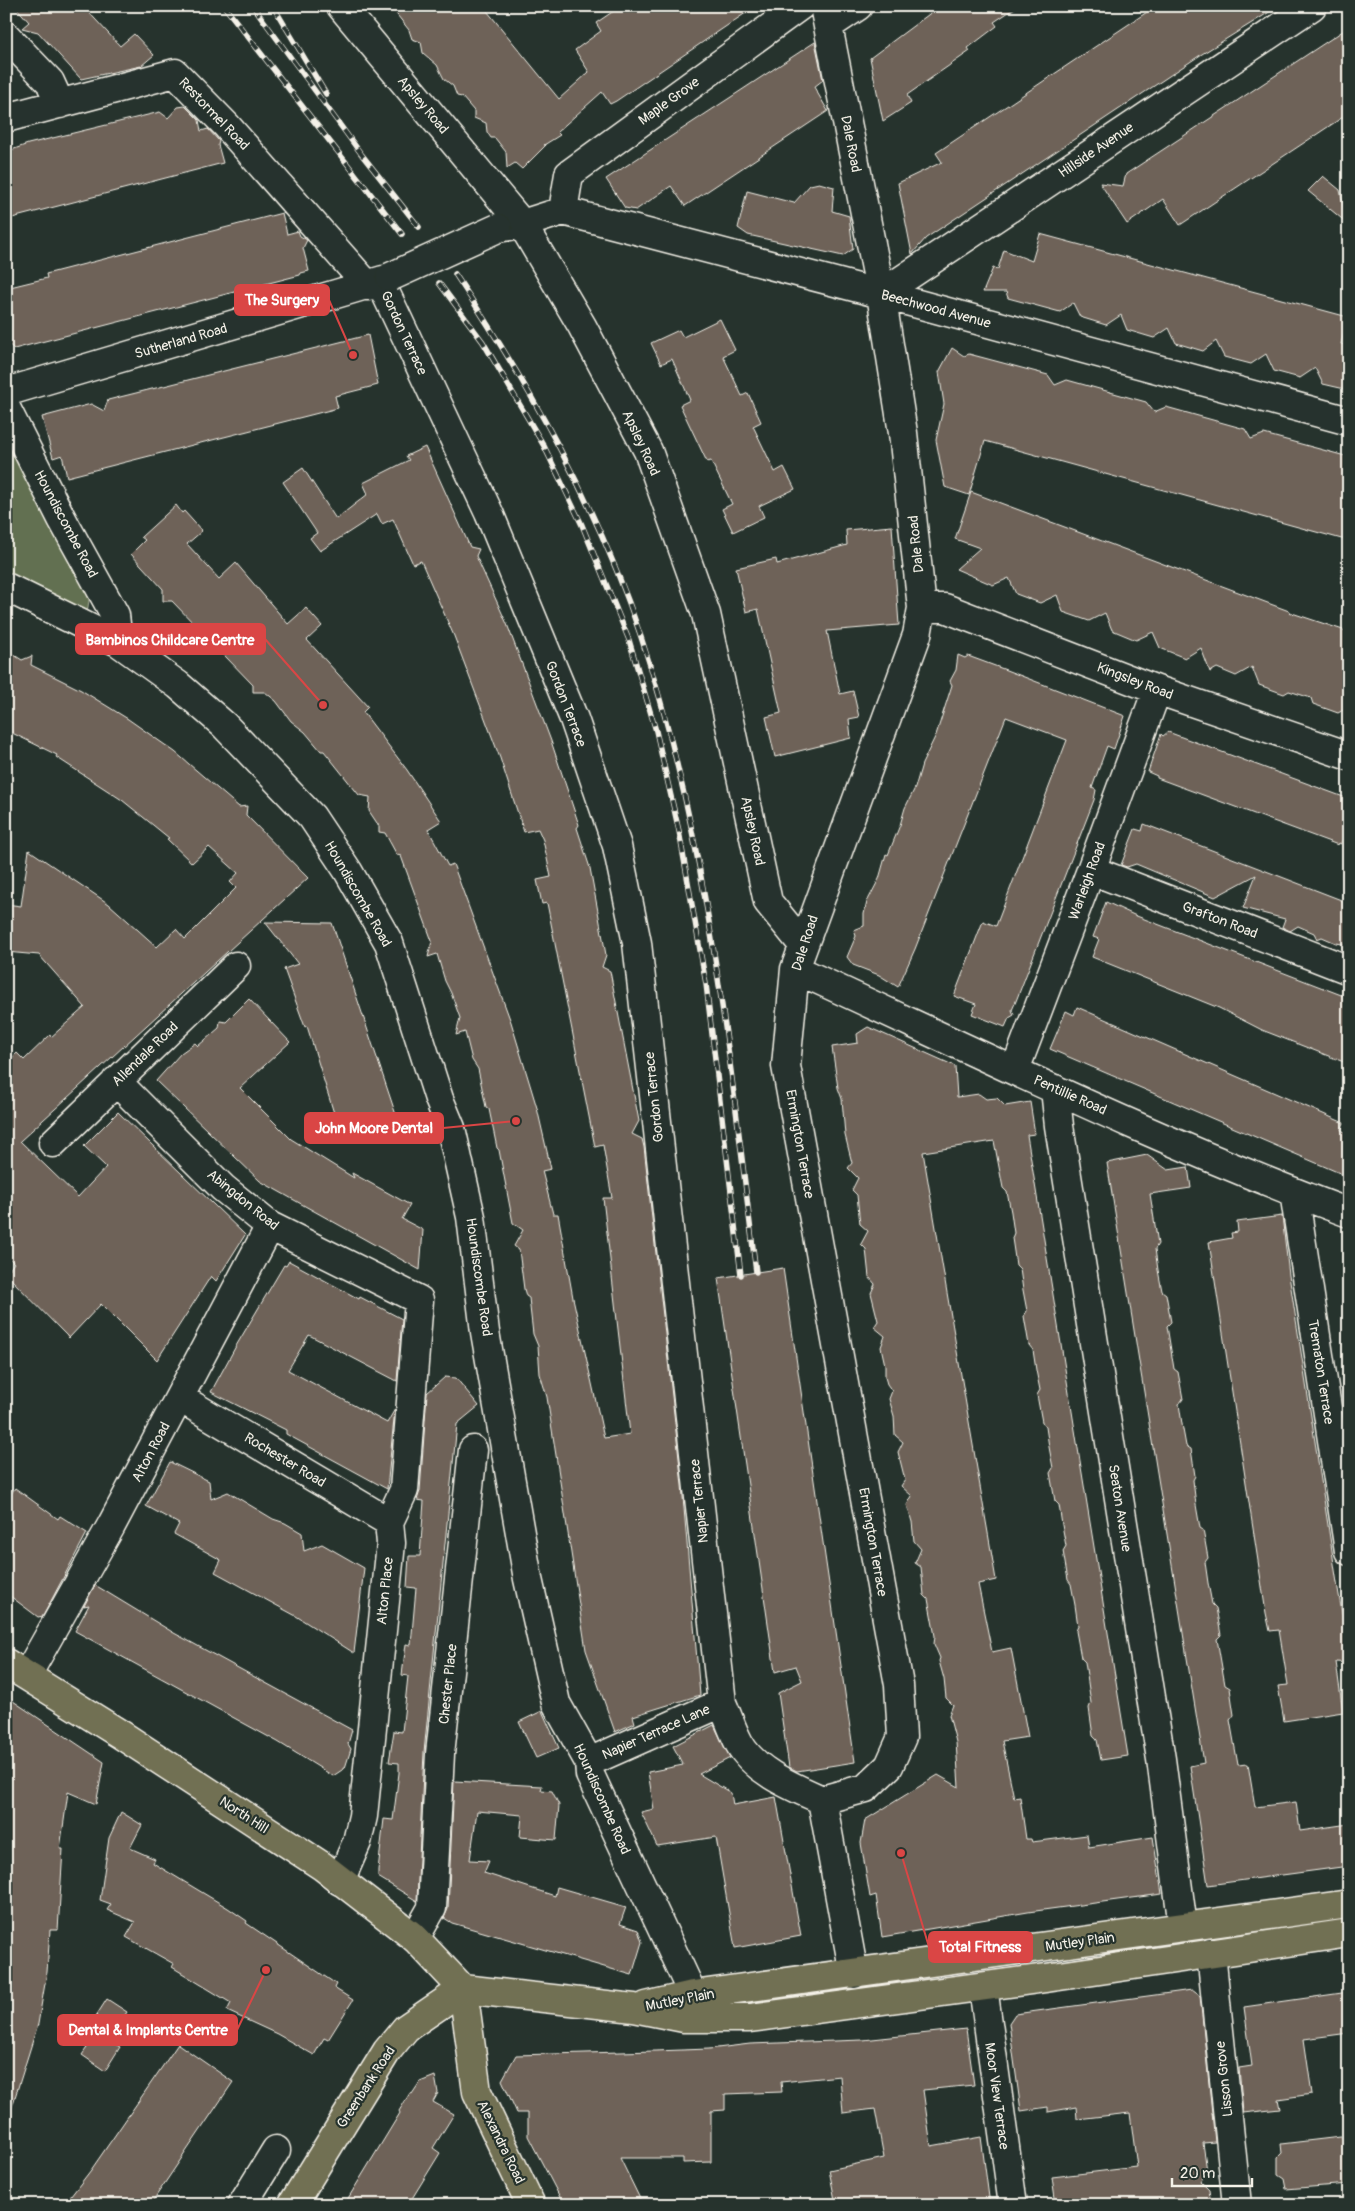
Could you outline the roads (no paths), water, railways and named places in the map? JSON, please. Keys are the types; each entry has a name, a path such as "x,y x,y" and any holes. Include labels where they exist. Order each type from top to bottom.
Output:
{"main road":[{"name":"North Hill","path":"17,1669 322,1866 340,1882 421,1929 463,1990"},
{"name":"Mutley Plain","path":"634,2008 693,1995 1349,1904"},
{"name":"Mutley Plain","path":"463,1990 634,2008 684,2018 750,2018 983,1987 1349,1933"},
{"name":"Greenbank Road","path":"292,2205 387,2051 406,2028 463,1990"},
{"name":"Alexandra Road","path":"463,1990 477,2092 532,2205"}],"street":[{"name":"Apsley Road","path":"341,6 510,226 582,326 648,451 706,614 768,902 799,957"},
{"name":"Maple Grove","path":"563,211 570,174 800,6"},
{"path":"826,16 858,6"},
{"name":"Hillside Avenue","path":"881,294 1312,6"},
{"name":"Dale Road","path":"786,1066 799,957 886,704 917,635 922,608 907,458 881,294 826,16"},
{"path":"6,36 50,82 60,104"},
{"name":"Restormel Road","path":"6,118 175,73 380,282"},
{"path":"510,226 563,211"},
{"name":"Beechwood Avenue","path":"563,211 881,294 1349,421"},
{"name":"Sutherland Road","path":"6,392 380,282 510,226"},
{"name":"Gordon Terrace","path":"380,282 489,513 574,719 618,846 637,943 660,1154"},
{"name":"Houndiscombe Road","path":"6,408 62,519 115,615 118,642"},
{"name":"Houndiscombe Road","path":"6,587 118,642 178,685 224,725 312,818 348,871 389,943 439,1099 451,1128 471,1217 486,1332 523,1551 556,1703 589,1762 590,1775 693,1995"},
{"name":"Kingsley Road","path":"922,608 945,608 1157,690 1349,756"},
{"name":"Warleigh Road","path":"1015,1070 1157,690"},
{"name":"Grafton Road","path":"1091,870 1349,970"},
{"name":"Pentillie Road","path":"799,957 1055,1089 1294,1192 1349,1213"},
{"name":"Allendale Road","path":"53,1143 236,966"},
{"name":"Ermington Terrace","path":"786,1066 900,1685 902,1737 889,1766 866,1788 822,1800"},
{"name":"Abingdon Road","path":"116,1081 223,1188 270,1226 419,1300"},
{"name":"Seaton Avenue","path":"1055,1089 1059,1126 1161,1759 1183,1927"},
{"name":"Napier Terrace","path":"660,1154 722,1703 740,1745 763,1770 790,1786 822,1800"},
{"name":"Trematon Terrace","path":"1294,1192 1349,1551"},
{"name":"Alton Road","path":"17,1669 107,1534 270,1226"},
{"name":"Alton Place","path":"340,1882 357,1842 363,1816 390,1543 389,1522 404,1490 419,1300"},
{"name":"Rochester Road","path":"180,1398 389,1522"},
{"name":"Chester Place","path":"421,1929 432,1908 440,1754 473,1450"},
{"name":"Napier Terrace Lane","path":"589,1762 722,1703"},
{"path":"822,1800 854,1974"},
{"name":"Lisson Grove","path":"1211,1953 1237,2205"},
{"name":"Moor View Terrace","path":"983,1987 1013,2205"},
{"path":"242,2205 276,2150"}],"railway":[{"path":"224,6 402,234"},
{"path":"253,6 362,155 419,227"},
{"path":"273,6 326,94"},
{"path":"455,274 510,360 560,449 604,541 641,637 684,793 700,872 726,1031 756,1272"},
{"path":"439,283 483,342 544,446 582,525 629,640 656,731 679,831 706,984 741,1275"}],"place":[{"name":"The Surgery","path":"353,355"},
{"name":"Bambinos Childcare Centre","path":"323,705"},
{"name":"John Moore Dental","path":"516,1121"},
{"name":"Total Fitness","path":"901,1853"},
{"name":"Dental & Implants Centre","path":"266,1970"}]}
